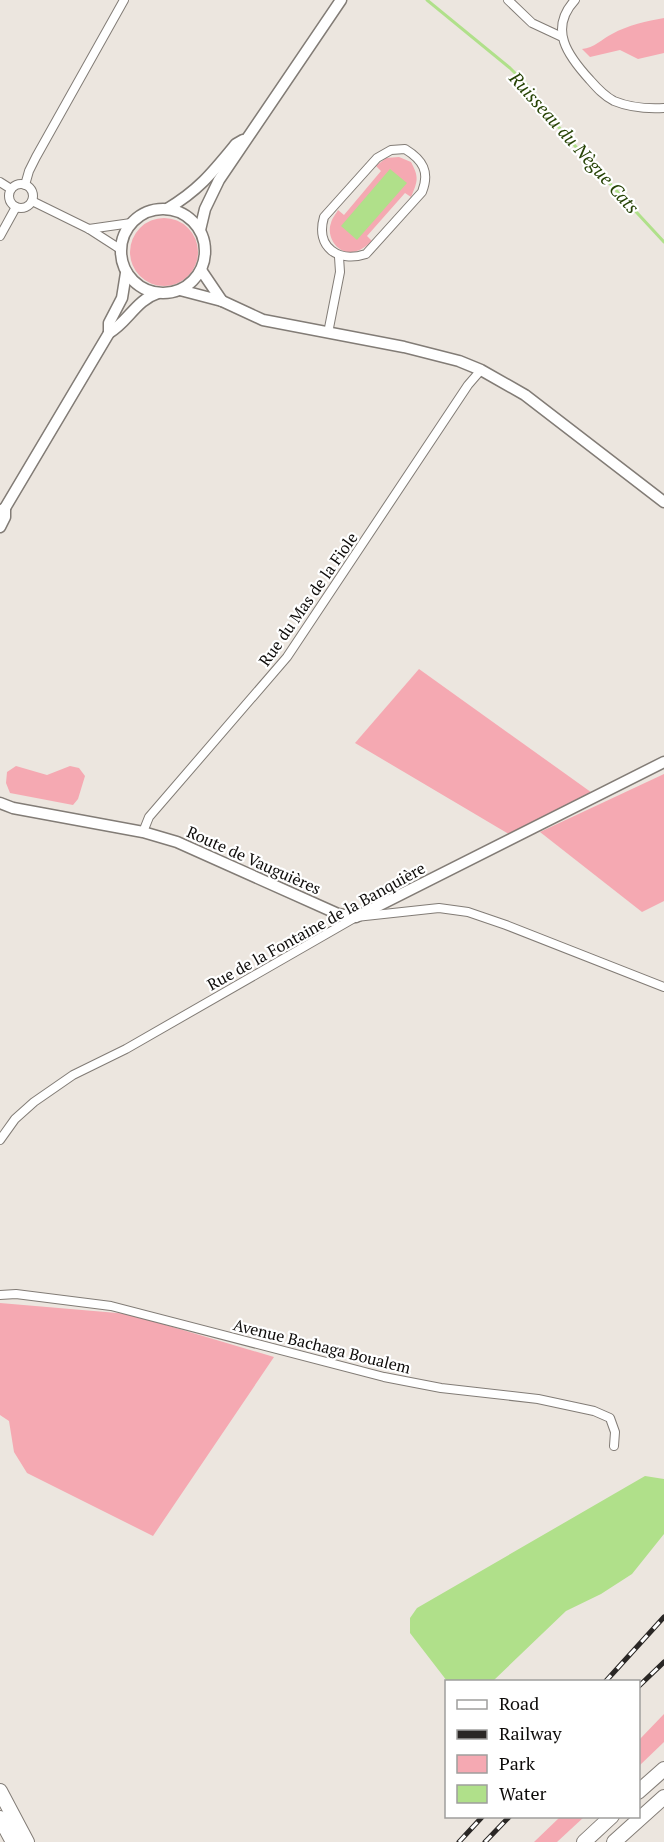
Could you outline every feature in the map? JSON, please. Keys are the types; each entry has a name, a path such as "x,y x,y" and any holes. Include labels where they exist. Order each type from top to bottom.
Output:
{"highway":[{"path":"640,1791 664,1769"},
{"path":"0,1791 27,1842"},
{"path":"614,1842 664,1797"},
{"path":"0,1818 13,1842"},
{"path":"584,1842 610,1818"}],"street":[{"path":"25,185 36,157 124,0"},
{"path":"89,229 130,223 147,212 167,208 186,198 195,190 236,144 245,138 341,0"},
{"path":"508,0 532,23 562,38"},
{"path":"575,0 564,16 562,38 566,49 583,73 611,99 642,109 664,108"},
{"path":"200,230 213,189 243,147 245,138"},
{"path":"327,333 340,272 339,257 325,240 322,228 324,217 377,158 391,150 405,149 414,155 425,169 426,180 422,192 366,254 355,258 339,257"},
{"path":"0,182 11,189"},
{"path":"18,185 25,185 32,194 32,201 27,207 16,207 9,199 11,189 18,185"},
{"path":"32,201 89,229 120,249"},
{"path":"0,236 16,207"},
{"path":"167,208 192,219 205,243 206,257 201,270 196,279 180,290"},
{"path":"130,223 123,235 120,249 126,273 140,287 158,293"},
{"path":"201,270 222,301"},
{"path":"109,333 109,323 122,298 126,273"},
{"path":"0,527 5,518 2,510 109,333 118,328 141,302 150,296 180,290 222,301 263,320 443,356 481,369 525,395 664,502"},
{"name":"Rue du Mas de la Fiole","path":"143,832 149,817 287,657 468,385 481,369"},
{"name":"Rue de la Fontaine de la Banquière","path":"0,1140 15,1119 34,1102 72,1075 126,1049 356,917 664,762"},
{"name":"Route de Vauguières","path":"0,803 13,808 143,832 177,842 338,914 356,917 439,908 468,912 664,987"},
{"name":"Avenue Bachaga Boualem","path":"0,1294 111,1306 384,1377 441,1389 537,1399 594,1411 610,1418 615,1432 614,1446"}],"green space":[{"path":"664,18 664,53 638,59 620,50 590,57 582,49 624,28"},
{"path":"399,157 411,162 416,175 411,197 405,193 367,236 372,241 358,251 347,252 337,247 331,238 330,228 338,210 344,215 381,171 376,166 386,158"},
{"path":"164,218 177,221 188,228 195,239 198,252 195,265 188,276 177,283 164,286 151,283 140,276 133,265 130,252 133,239 140,228 151,221"},
{"path":"419,669 595,795 512,836 355,743"},
{"path":"16,766 47,775 70,766 79,768 85,776 78,799 73,805 10,793 6,783 7,772"},
{"path":"664,774 664,901 642,912 540,832"},
{"path":"0,1303 129,1314 274,1357 153,1536 27,1473 14,1452 9,1421 0,1415"},
{"path":"664,1714 664,1742 640,1765 640,1739"},
{"path":"559,1818 583,1818 557,1842 534,1842"}],"water":[{"path":"390,169 407,183 357,240 341,226"},
{"path":"645,1476 664,1479 664,1534 632,1574 601,1594 566,1611 494,1680 446,1680 410,1633 410,1618 417,1608"}],"waterway":[{"name":"Ruisseau du Nègue Cats","path":"427,0 510,68 526,84 564,134 664,242"}],"railway":[{"path":"607,1680 664,1617"},
{"path":"640,1685 664,1662"},
{"path":"459,1842 481,1818"},
{"path":"485,1842 508,1818"}]}
